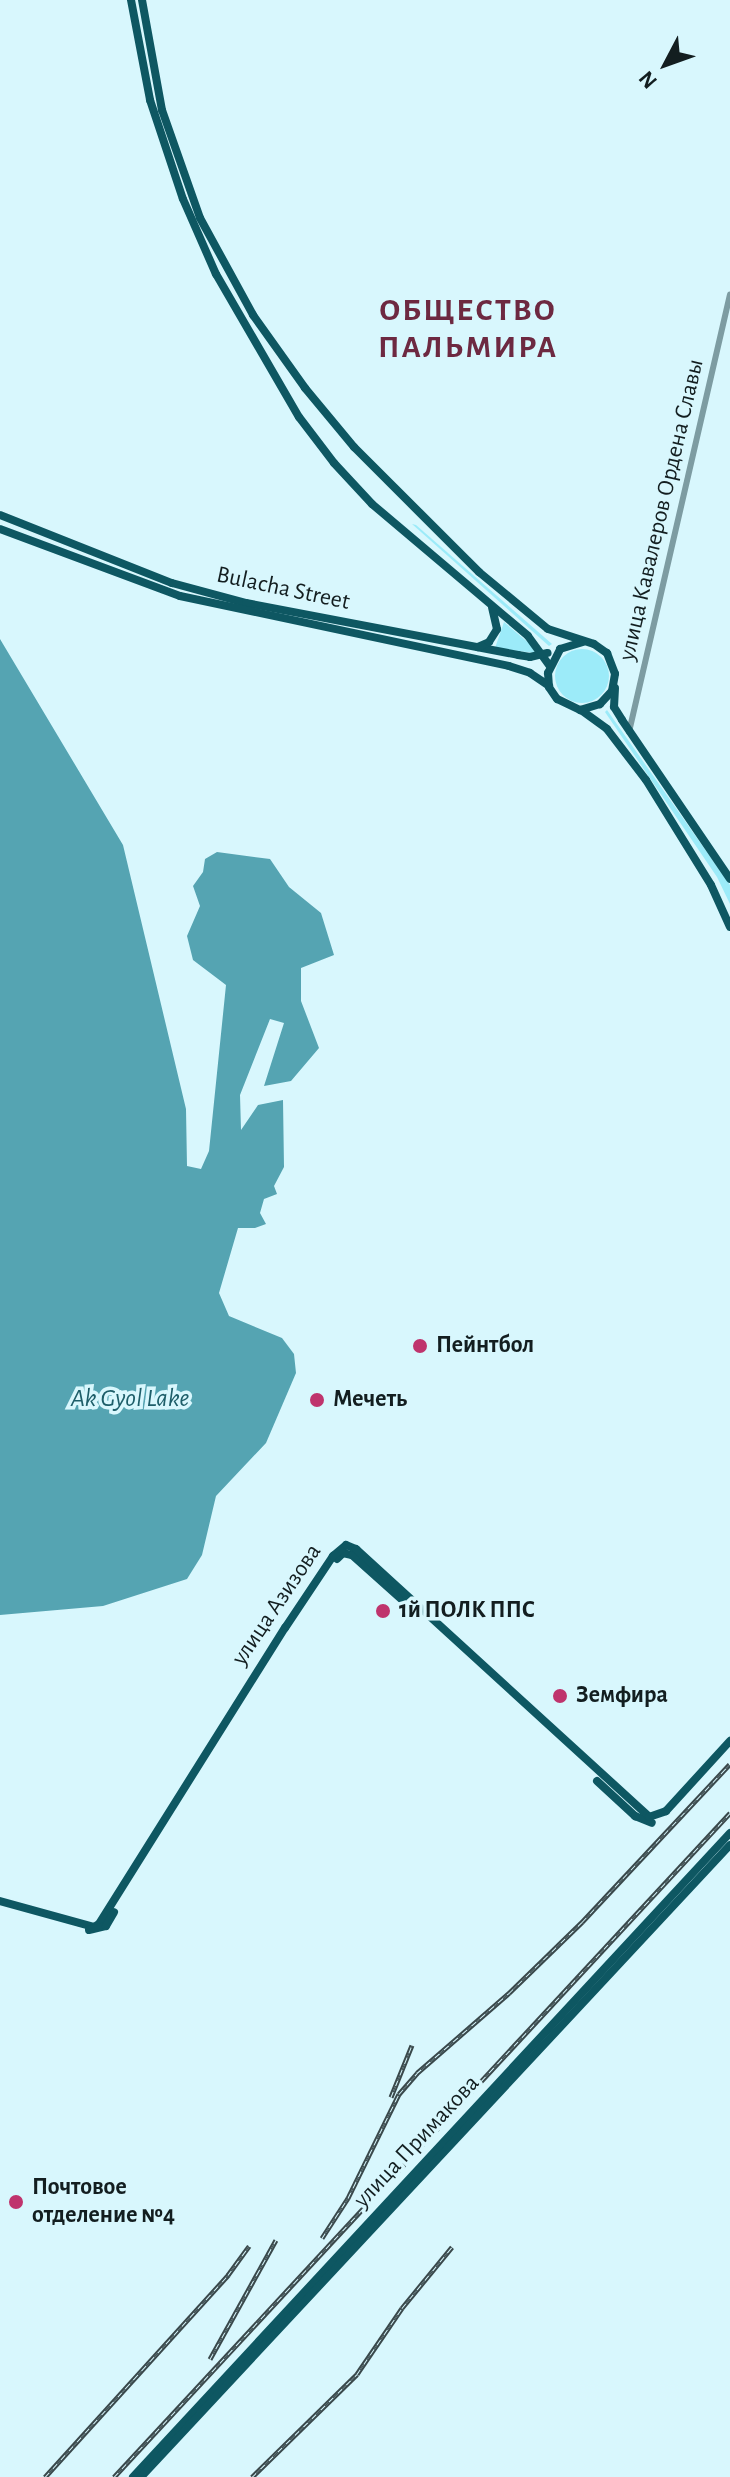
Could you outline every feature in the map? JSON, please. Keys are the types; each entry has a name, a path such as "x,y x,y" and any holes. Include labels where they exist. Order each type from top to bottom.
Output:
{"main road":[{"path":"131,0 147,87 173,174 216,274 299,417 354,485 544,654 549,665 549,687 560,702 580,710 607,729 646,780 711,885 730,927"},
{"path":"142,0 162,110 200,218 253,315 305,388 354,447 438,531 533,620 607,653 614,667 614,707 730,879"},
{"name":"Bulacha Street","path":"0,515 172,583 292,617 519,669 549,687"},
{"name":"Bulacha Street","path":"0,529 180,596 530,657 567,645"},
{"path":"478,648 493,639 497,629 497,618 490,604"},
{"path":"549,665 557,652 567,645 583,642"},
{"path":"454,655 456,644"},
{"path":"580,710 604,702 615,680"},
{"name":"улица Азизова","path":"0,1903 94,1932 106,1926 237,1709 343,1553 352,1555 366,1566 642,1820 658,1822 669,1815 730,1744"},
{"name":"улица Примакова","path":"133,2477 730,1833"},
{"name":"улица Примакова","path":"141,2477 730,1845"}],"street":[{"name":"улица Кавалеров Ордена Славы","path":"629,732 730,295"}],"shaded area":[{"path":"412,524 416,525 552,644 549,646"},
{"path":"504,622 530,644 535,653 495,648"},
{"path":"582,649 601,657 609,676 601,695 582,703 563,695 555,676 563,657"},
{"path":"607,710 730,885 730,904 717,877 605,712"}],"water":[{"name":"Ak Gyol Lake","path":"0,639 123,845 186,1109 187,1166 201,1169 209,1151 226,985 193,960 187,936 200,906 193,886 203,872 205,859 217,852 270,859 289,887 321,913 334,955 301,968 301,1001 319,1048 291,1081 264,1086 284,1023 270,1019 240,1095 241,1130 258,1105 283,1100 284,1167 274,1186 277,1194 264,1199 260,1213 266,1224 255,1228 238,1228 219,1293 229,1316 282,1338 294,1354 296,1373 266,1443 216,1496 202,1555 187,1579 103,1606 0,1615"}],"railway":[{"path":"322,2238 348,2198 399,2094 417,2073 509,1993 582,1922 730,1764"},
{"path":"114,2477 730,1813"},
{"path":"391,2097 412,2045"},
{"path":"210,2359 276,2240"},
{"path":"45,2477 228,2275 249,2246"},
{"path":"252,2477 357,2374 402,2308 452,2247"}],"place":[{"name":"Пейнтбол","path":"420,1346"},
{"name":"Мечеть","path":"317,1400"},
{"name":"1й ПОЛК ППС","path":"383,1611"},
{"name":"Земфира","path":"560,1696"},
{"name":"Почтовое отделение №4","path":"16,2202"}],"district":[{"name":"ОБЩЕСТВО ПАЛЬМИРА","path":"468,330"}]}
